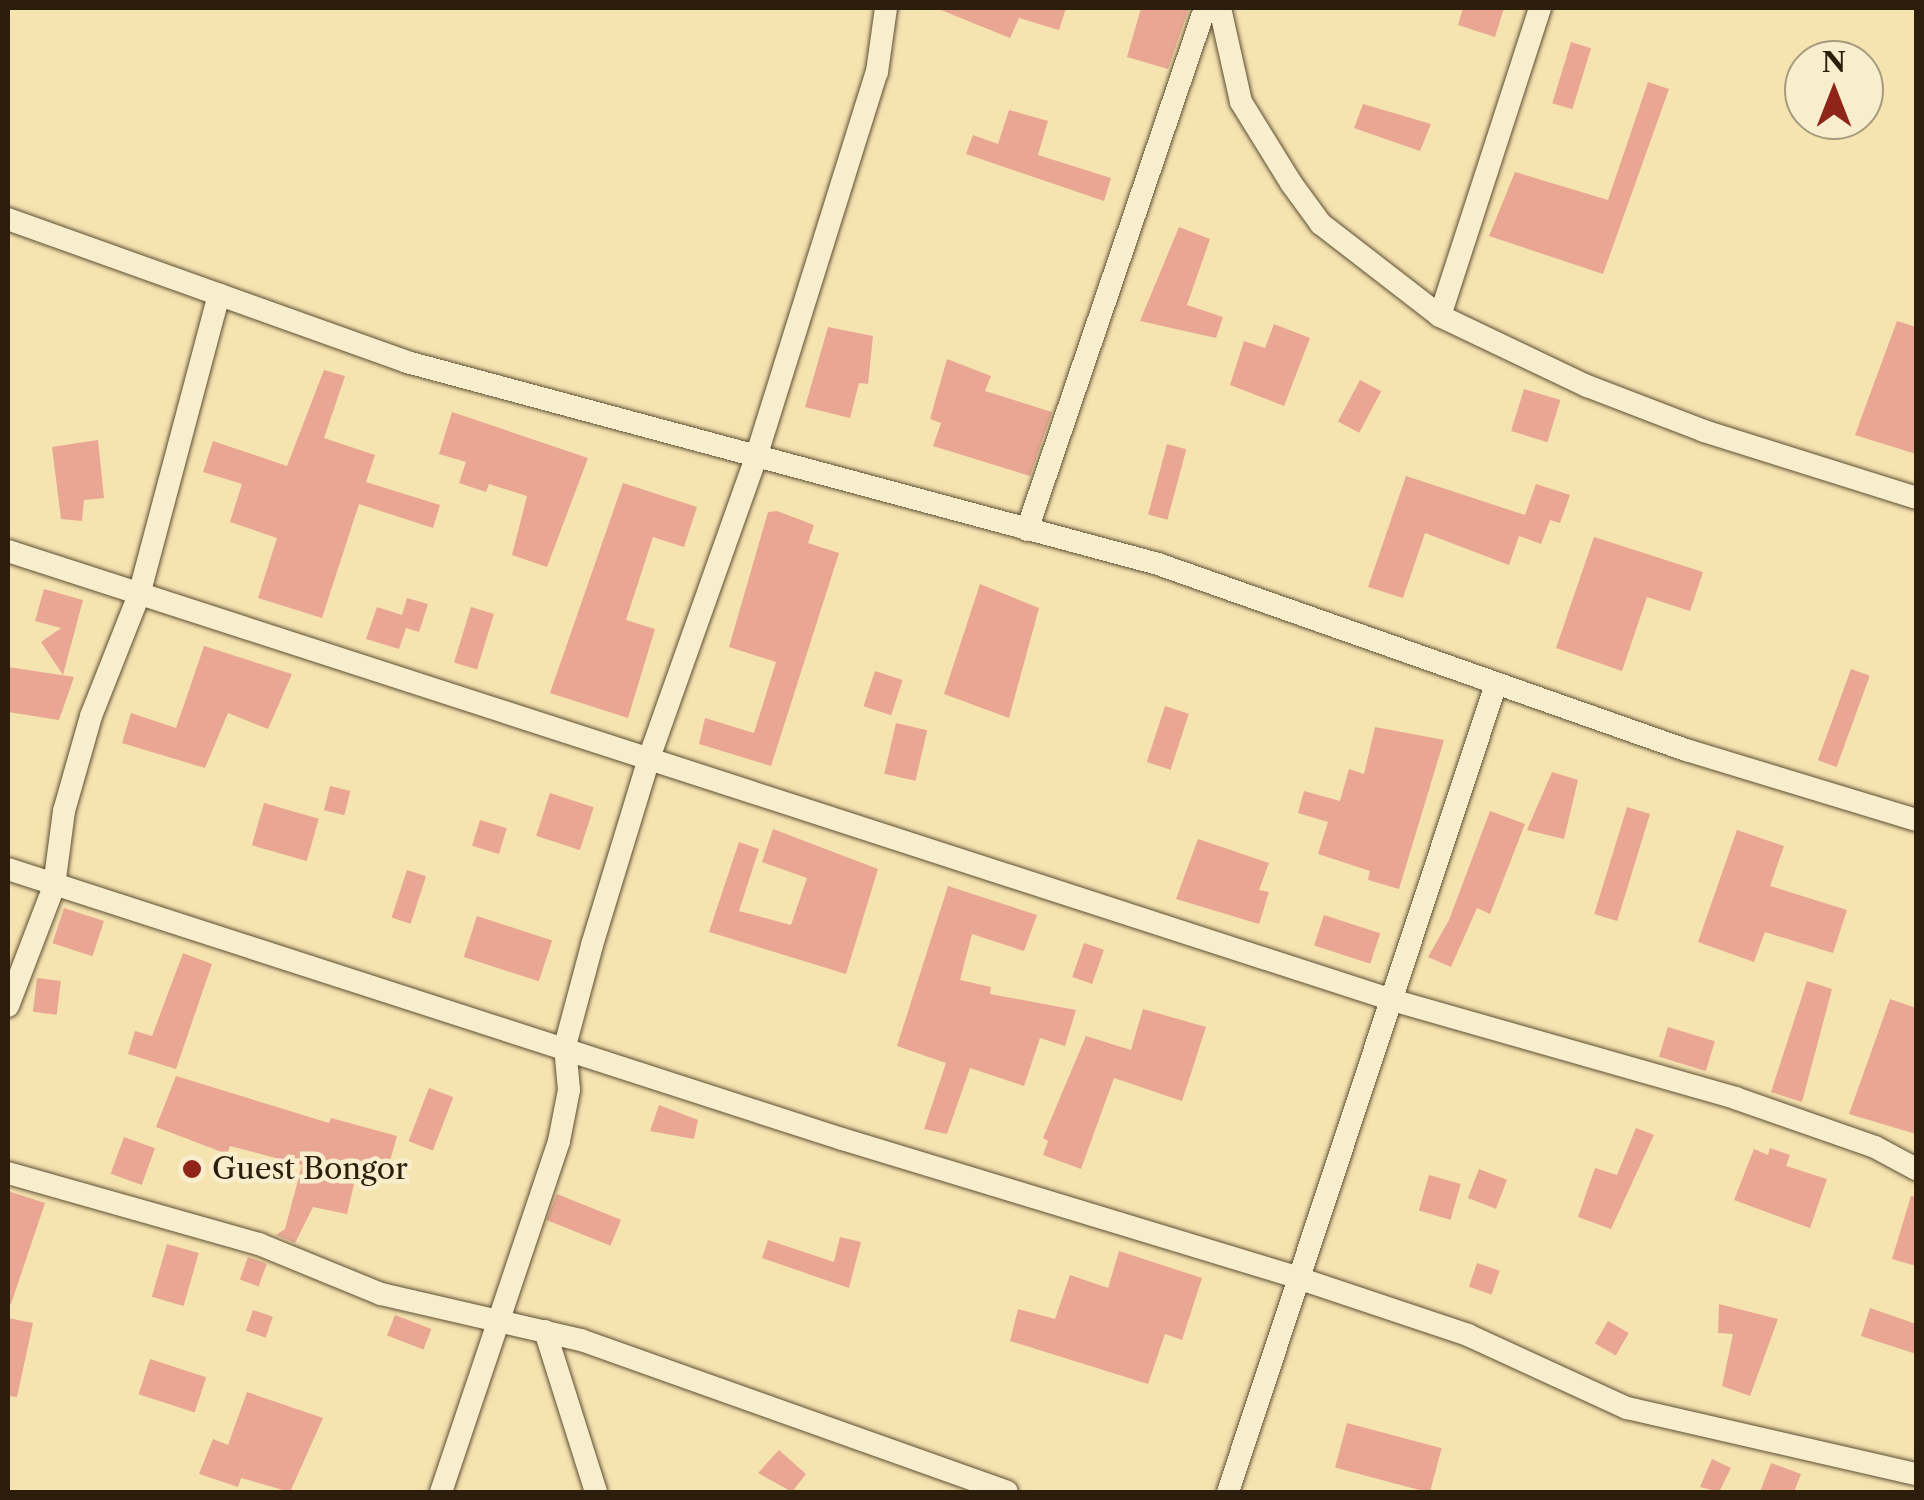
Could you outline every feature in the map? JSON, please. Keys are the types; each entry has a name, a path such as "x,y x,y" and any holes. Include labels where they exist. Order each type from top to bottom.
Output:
{"street":[{"path":"442,1492 560,1140 569,1090 564,1046 649,758 757,454 877,72 886,8"},
{"path":"1027,530 1205,8"},
{"path":"1220,8 1240,102 1280,168 1322,224 1440,316 1587,386 1704,432 1916,498"},
{"path":"1440,316 1540,8"},
{"path":"8,219 453,376 1158,564 1496,684 1916,820"},
{"path":"8,1006 54,886 64,811 91,716 139,595 220,294"},
{"path":"8,552 1392,1000 1734,1098 1875,1147 1916,1169"},
{"path":"1228,1492 1295,1276 1392,1000 1496,684"},
{"path":"8,870 564,1046 842,1139 1295,1276 1468,1335 1627,1408 1916,1474"},
{"path":"8,1173 259,1244 380,1294 545,1331 1007,1492"},
{"path":"545,1331 596,1492"}],"building":[{"path":"936,8 1066,8 1059,30 1019,18 1010,38"},
{"path":"1141,8 1189,8 1168,69 1127,57"},
{"path":"1463,8 1504,8 1495,37 1458,25"},
{"path":"1571,42 1591,48 1572,109 1552,103"},
{"path":"1648,82 1669,89 1603,274 1489,236 1515,172 1608,200"},
{"path":"1363,104 1431,124 1420,151 1354,128"},
{"path":"1009,110 1048,121 1038,155 1111,178 1104,201 966,154 973,135 998,144"},
{"path":"1179,227 1210,239 1187,305 1223,317 1216,338 1140,321"},
{"path":"1897,321 1916,327 1916,454 1855,435"},
{"path":"1274,324 1310,338 1284,406 1230,385 1244,341 1265,348"},
{"path":"828,327 873,336 868,384 859,383 850,418 805,407"},
{"path":"947,359 991,376 985,391 1052,412 1030,476 933,446 941,423 930,419"},
{"path":"324,370 345,376 324,438 375,455 366,482 440,505 433,528 359,504 322,618 258,598 277,538 230,522 242,484 203,472 213,441 287,466"},
{"path":"1360,380 1381,391 1359,433 1338,421"},
{"path":"1524,389 1560,400 1547,442 1511,431"},
{"path":"452,412 588,458 547,567 512,555 527,496 489,484 486,492 459,483 466,462 439,454"},
{"path":"98,440 104,498 84,500 82,521 61,519 52,447"},
{"path":"1167,444 1186,449 1167,520 1148,515"},
{"path":"1406,476 1525,515 1536,484 1570,495 1560,523 1550,520 1541,544 1519,536 1509,565 1425,533 1403,598 1368,587"},
{"path":"623,483 697,507 684,547 653,537 626,620 655,629 628,718 550,693"},
{"path":"777,511 814,525 808,543 839,553 771,766 699,744 705,718 754,733 776,662 729,647 768,512"},
{"path":"1594,537 1703,572 1690,611 1647,597 1622,671 1556,648"},
{"path":"980,584 1039,608 1009,718 944,694"},
{"path":"44,589 83,600 63,675 41,642 61,628 35,621"},
{"path":"407,598 428,604 419,632 406,628 399,649 366,639 377,607 402,615"},
{"path":"471,607 494,614 477,669 454,662"},
{"path":"204,646 292,674 268,729 228,713 205,768 122,743 131,713 176,728"},
{"path":"8,667 74,677 59,720 8,712"},
{"path":"1851,669 1870,676 1837,767 1818,760"},
{"path":"875,671 903,680 891,715 864,706"},
{"path":"1165,706 1189,714 1171,770 1147,762"},
{"path":"896,723 927,730 915,781 884,774"},
{"path":"1375,727 1444,740 1399,889 1368,880 1370,871 1318,854 1328,822 1298,813 1304,791 1340,801 1349,769 1364,774"},
{"path":"1552,772 1578,780 1564,839 1527,830"},
{"path":"330,786 350,791 344,815 324,810"},
{"path":"550,793 594,807 580,850 536,836"},
{"path":"264,803 319,819 307,861 252,845"},
{"path":"1627,807 1650,814 1617,921 1594,914"},
{"path":"1490,811 1525,824 1490,914 1477,908 1451,967 1428,957 1449,920"},
{"path":"480,820 507,828 499,854 472,846"},
{"path":"773,829 878,869 846,974 709,932 739,842 759,849 739,911 791,925 807,878 762,862"},
{"path":"1737,830 1784,846 1770,886 1847,910 1833,953 1765,932 1754,962 1698,942"},
{"path":"1198,839 1269,863 1259,890 1269,892 1259,924 1176,899"},
{"path":"407,870 426,876 411,924 392,918"},
{"path":"948,886 1037,915 1024,951 972,934 960,980 991,987 990,994 1076,1010 1065,1046 1040,1038 1024,1086 970,1068 947,1134 924,1129 946,1063 897,1046"},
{"path":"64,908 104,921 93,956 53,943"},
{"path":"1324,915 1380,933 1370,964 1314,945"},
{"path":"477,916 552,940 539,981 464,957"},
{"path":"1084,943 1104,950 1092,984 1072,977"},
{"path":"183,953 212,964 176,1069 128,1054 135,1031 152,1036"},
{"path":"37,978 61,981 57,1015 33,1012"},
{"path":"1807,981 1832,989 1802,1102 1771,1092"},
{"path":"1890,999 1916,1008 1916,1134 1849,1114"},
{"path":"1143,1009 1206,1027 1182,1101 1114,1078 1081,1169 1043,1155 1048,1141 1043,1138 1086,1036 1131,1050"},
{"path":"1668,1027 1715,1041 1706,1071 1659,1057"},
{"path":"176,1076 329,1123 331,1118 397,1136 387,1171 359,1163 347,1214 313,1207 295,1243 276,1235 285,1229 302,1165 230,1146 227,1154 156,1127"},
{"path":"429,1088 453,1097 433,1151 409,1141"},
{"path":"659,1105 698,1120 694,1139 650,1131"},
{"path":"1636,1128 1654,1135 1611,1229 1578,1217 1595,1168 1617,1175"},
{"path":"124,1137 155,1148 142,1185 111,1174"},
{"path":"1770,1148 1790,1155 1786,1166 1827,1179 1810,1228 1734,1200 1754,1149 1768,1155"},
{"path":"1479,1169 1507,1180 1496,1209 1468,1198"},
{"path":"1429,1175 1461,1184 1451,1220 1419,1211"},
{"path":"8,1191 45,1203 11,1304 8,1303"},
{"path":"557,1194 621,1220 610,1246 547,1220"},
{"path":"1911,1196 1916,1197 1916,1266 1892,1259"},
{"path":"840,1237 861,1242 849,1288 762,1258 768,1240 834,1262"},
{"path":"167,1244 199,1253 184,1306 152,1297"},
{"path":"1119,1251 1202,1278 1182,1340 1165,1334 1148,1384 1010,1341 1018,1309 1055,1319 1070,1275 1108,1288"},
{"path":"248,1257 267,1264 259,1286 240,1280"},
{"path":"1477,1263 1500,1271 1492,1294 1469,1287"},
{"path":"1719,1304 1778,1319 1750,1396 1722,1386 1733,1334 1718,1333"},
{"path":"1870,1308 1916,1324 1916,1354 1861,1336"},
{"path":"253,1310 273,1317 266,1338 246,1331"},
{"path":"395,1315 431,1329 424,1350 387,1336"},
{"path":"8,1318 33,1323 17,1397 8,1396"},
{"path":"1608,1321 1629,1333 1616,1356 1595,1344"},
{"path":"150,1359 206,1377 195,1412 139,1394"},
{"path":"247,1392 323,1418 290,1492 241,1478 238,1487 199,1474 213,1439 228,1445"},
{"path":"1347,1423 1442,1448 1430,1492 1335,1467"},
{"path":"779,1450 806,1474 792,1492 758,1473"},
{"path":"1712,1459 1731,1468 1719,1492 1700,1487"},
{"path":"1771,1463 1801,1474 1794,1492 1760,1492"}],"place":[{"name":"Guest Bongor","path":"192,1169"}]}
